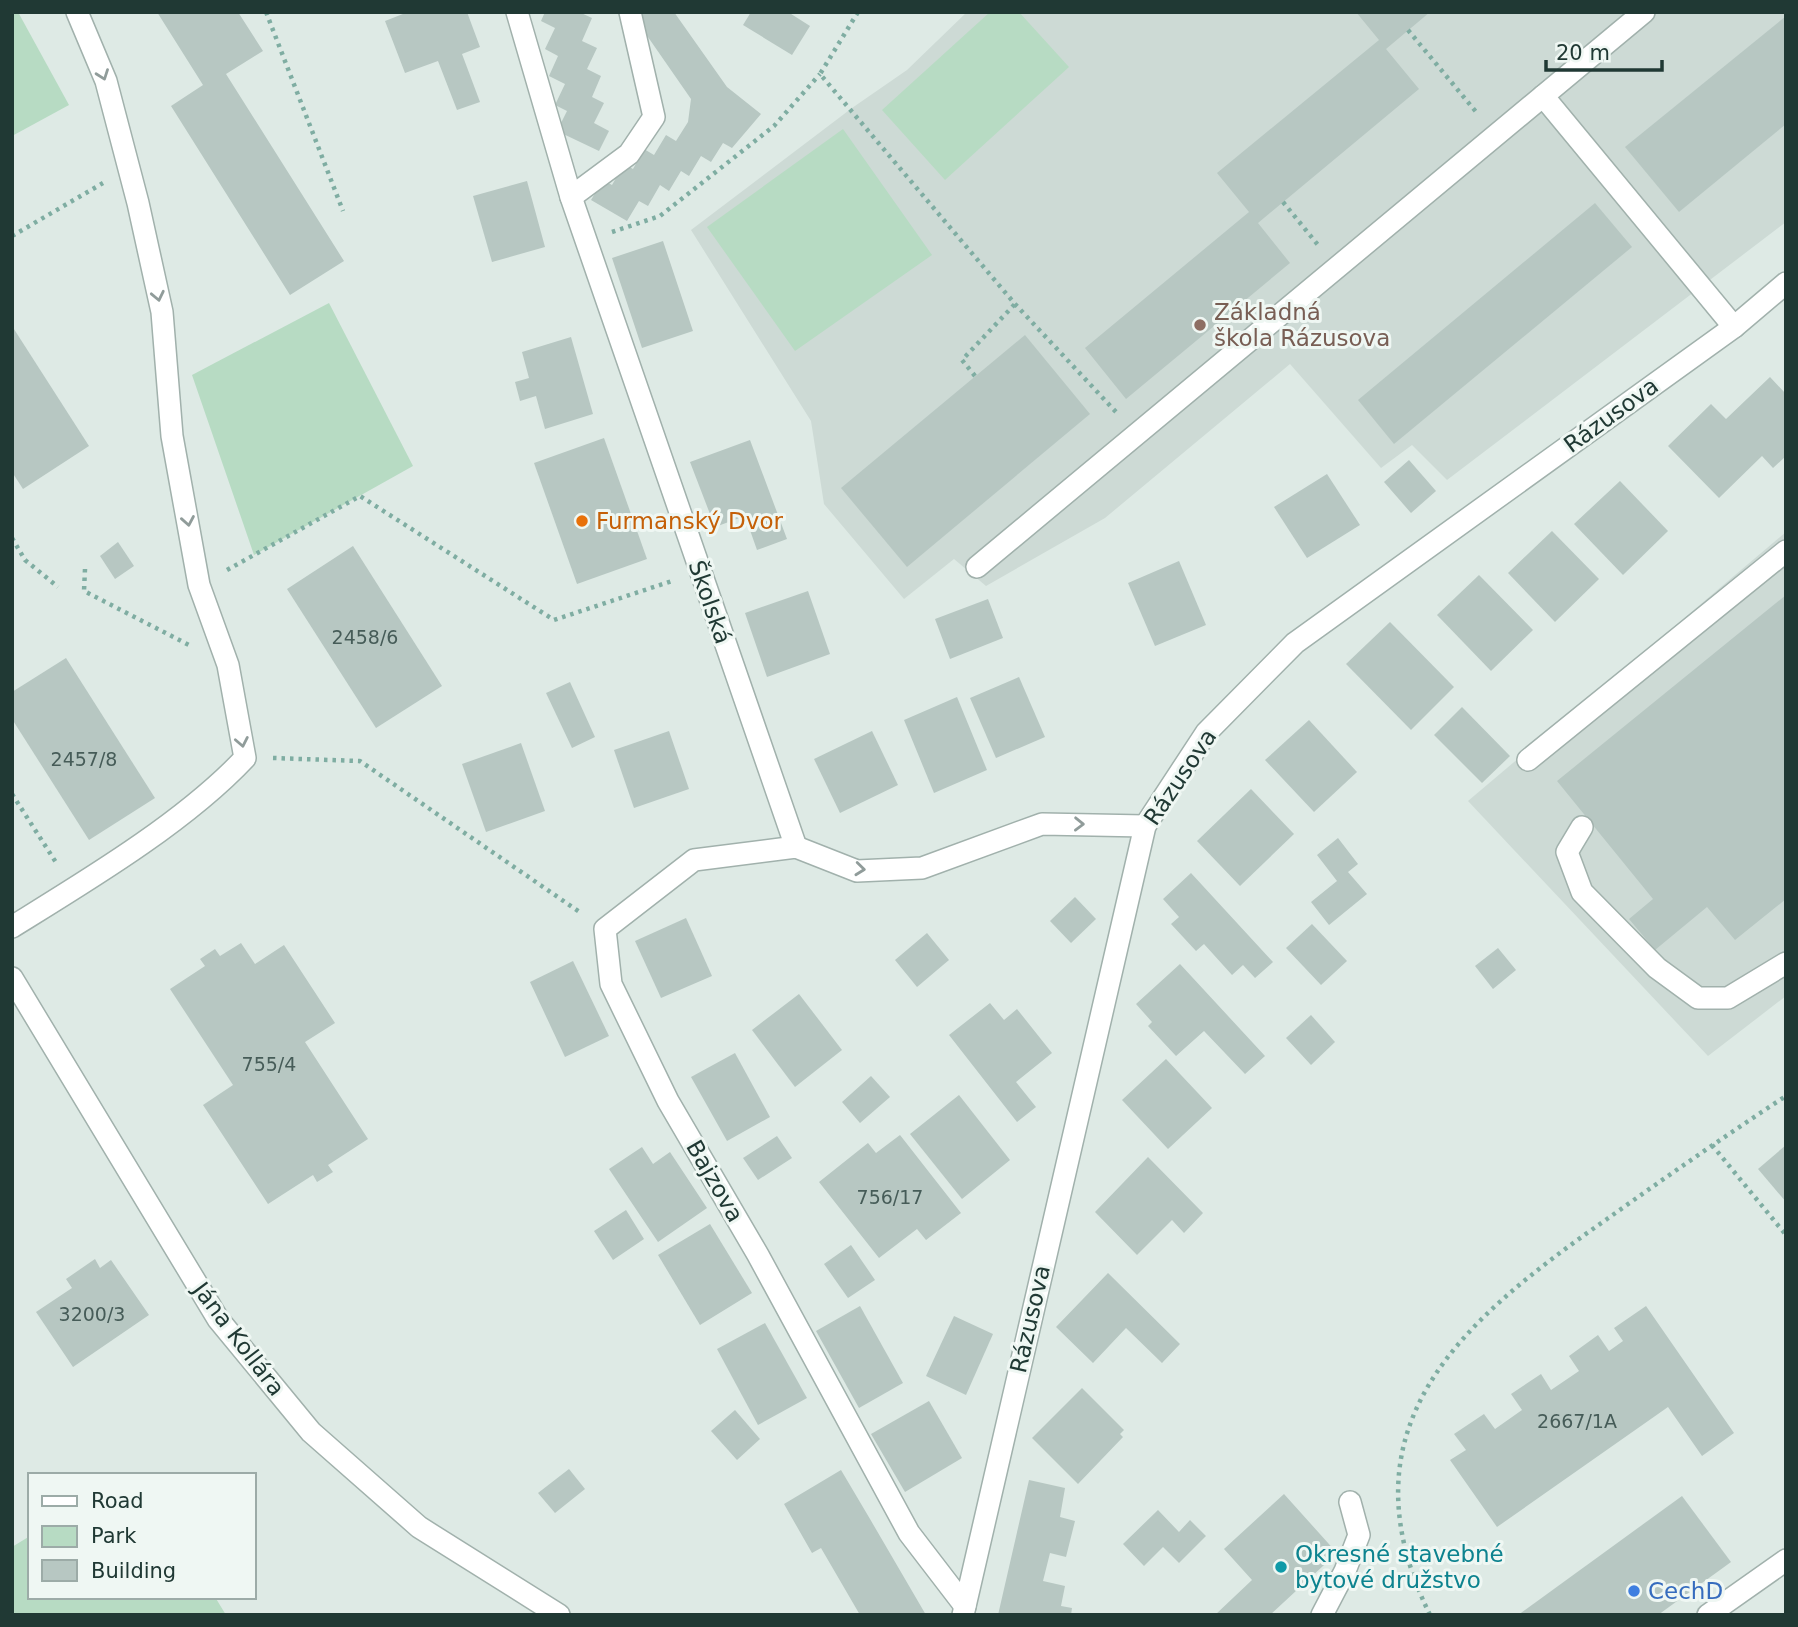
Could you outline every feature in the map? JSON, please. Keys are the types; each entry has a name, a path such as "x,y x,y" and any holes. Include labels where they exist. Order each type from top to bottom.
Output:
{"street":[{"path":"12,927 73,889 216,789 245,758 228,665 199,585 172,436 162,312 106,81 77,12"},
{"name":"Školská","path":"517,12 571,197 796,847"},
{"path":"571,197 629,155 654,117 630,12"},
{"path":"977,567 1644,12"},
{"path":"1543,96 1734,327"},
{"name":"Rázusova","path":"964,1610 1145,825 1206,733 1295,643 1734,327 1786,283"},
{"path":"1528,760 1786,551"},
{"path":"605,929 694,860 796,847 857,871 922,868 1042,824 1145,825"},
{"path":"1583,827 1567,852 1582,892 1657,968 1698,998 1728,998 1786,963"},
{"name":"Bajzova","path":"605,929 611,984 668,1101 758,1255 909,1532 964,1610"},
{"name":"Jána Kollára","path":"12,978 219,1319 311,1432 419,1527 559,1615"},
{"path":"1322,1615 1345,1571 1359,1535 1350,1503"},
{"path":"1709,1615 1786,1560"}],"path":[{"path":"266,12 343,211"},
{"path":"620,230 660,216 774,126 820,74 858,12"},
{"path":"1408,30 1483,121"},
{"path":"820,74 1015,304 1123,419"},
{"path":"12,236 128,169"},
{"path":"1283,202 1324,253"},
{"path":"975,376 962,360 1015,304"},
{"path":"199,585 360,496 554,620 699,572"},
{"path":"12,538 24,560 58,587"},
{"path":"85,569 84,591 228,665"},
{"path":"245,758 360,761 605,929"},
{"path":"12,793 73,889"},
{"path":"1430,1615 1414,1583 1401,1534 1397,1486 1414,1409 1432,1376 1482,1316 1559,1253 1786,1096"},
{"path":"1712,1145 1786,1235"}],"shaded area":[{"name":"Základná škola Rázusova","path":"967,12 1786,12 1786,222 1447,480 1412,445 1381,468 1290,364 1105,518 986,586 954,559 904,599 824,504 811,421 691,230 852,108 907,70"},
{"path":"1786,532 1786,996 1708,1056 1468,801"}],"green space":[{"path":"12,12 18,12 69,105 12,136"},
{"path":"990,12 1019,12 1069,67 945,180 882,110"},
{"path":"843,129 932,255 795,351 707,227"},
{"path":"329,303 413,466 254,555 192,375"},
{"path":"28,1537 28,1599 216,1599 226,1615 12,1615 12,1547"}],"building":[{"path":"157,12 238,12 263,51 226,74 344,261 290,295 171,106 203,85"},
{"path":"408,12 467,12 480,47 462,54 480,102 457,110 438,61 405,73 385,21"},
{"path":"545,12 579,12 592,18 582,41 597,48 587,69 601,76 592,97 604,103 594,123 609,131 599,151 557,131 567,111 555,105 565,84 549,76 558,56 545,49 555,28 541,21"},
{"path":"674,12 727,87 761,114 732,148 723,143 711,162 701,156 689,176 681,171 669,191 660,185 648,206 639,201 627,221 591,200 603,180 612,185 624,164 633,169 644,149 654,155 666,135 676,141 688,122 691,99 632,14"},
{"path":"751,12 788,12 810,26 792,55 743,25"},
{"path":"1356,12 1430,12 1386,49 1419,89 1258,223 1290,263 1126,399 1085,348 1249,212 1217,173 1379,40"},
{"path":"1786,16 1786,124 1679,212 1625,147"},
{"path":"527,181 545,247 492,262 473,196"},
{"path":"1595,203 1632,247 1394,444 1358,400"},
{"path":"663,241 693,331 642,348 612,258"},
{"path":"12,326 89,446 23,489 12,472"},
{"path":"1025,335 1090,414 907,567 841,488"},
{"path":"571,337 593,414 545,429 536,396 520,401 515,382 529,378 522,352"},
{"path":"1770,377 1786,394 1786,456 1773,468 1762,456 1719,498 1668,446 1711,404 1726,419"},
{"path":"604,438 647,559 577,584 534,463"},
{"path":"750,440 787,539 757,550 745,516 715,527 690,462"},
{"path":"1409,460 1436,491 1411,513 1384,482"},
{"path":"1327,474 1360,525 1307,558 1274,507"},
{"path":"1620,481 1668,531 1623,575 1574,524"},
{"path":"1552,531 1599,579 1555,622 1508,573"},
{"path":"118,542 134,566 115,579 100,556"},
{"path":"353,546 442,686 376,728 287,589"},
{"path":"1179,561 1206,625 1155,646 1128,583"},
{"path":"1479,575 1533,630 1491,671 1437,615"},
{"path":"808,591 830,654 767,677 745,613"},
{"path":"1786,595 1786,899 1735,940 1707,907 1655,950 1629,919 1653,899 1557,781"},
{"path":"988,599 1003,638 950,659 935,619"},
{"path":"1390,622 1454,687 1411,730 1346,664"},
{"path":"66,658 155,798 89,840 12,719 12,692"},
{"path":"1019,677 1045,737 996,758 970,698"},
{"path":"570,682 595,737 572,748 546,693"},
{"path":"957,697 987,770 934,793 904,720"},
{"path":"1462,707 1510,756 1482,783 1434,735"},
{"path":"1309,720 1357,772 1314,812 1265,760"},
{"path":"669,731 689,789 634,808 614,750"},
{"path":"872,731 898,785 840,813 814,759"},
{"path":"521,743 545,811 486,832 462,764"},
{"path":"1251,789 1294,834 1240,886 1197,841"},
{"path":"1338,838 1358,864 1348,872 1367,894 1329,925 1311,902 1337,881 1317,855"},
{"path":"1191,873 1273,962 1255,978 1243,965 1232,975 1204,944 1196,951 1171,924 1179,917 1163,899"},
{"path":"1075,897 1096,919 1071,943 1050,921"},
{"path":"686,918 712,976 661,998 635,941"},
{"path":"1312,924 1347,961 1321,985 1286,948"},
{"path":"927,933 949,960 917,987 895,960"},
{"path":"241,943 255,964 284,945 335,1023 305,1042 368,1139 328,1165 333,1172 317,1182 313,1175 268,1204 203,1105 233,1085 170,989 205,966 200,959 215,949 220,956"},
{"path":"1498,948 1516,970 1493,989 1475,966"},
{"path":"573,961 609,1036 565,1057 530,982"},
{"path":"1180,964 1265,1056 1245,1074 1204,1031 1176,1056 1148,1026 1152,1022 1136,1004"},
{"path":"799,994 842,1050 795,1087 752,1030"},
{"path":"990,1003 1004,1020 1017,1009 1052,1053 1016,1082 1036,1107 1017,1122 949,1035"},
{"path":"1311,1015 1335,1042 1311,1065 1286,1038"},
{"path":"735,1053 770,1117 727,1141 691,1077"},
{"path":"1166,1059 1212,1108 1168,1149 1122,1100"},
{"path":"871,1076 890,1097 860,1123 842,1102"},
{"path":"959,1095 1010,1160 962,1199 910,1134"},
{"path":"900,1135 961,1213 926,1240 917,1229 879,1258 819,1182 868,1143 876,1153"},
{"path":"777,1136 792,1158 758,1180 743,1158"},
{"path":"1786,1145 1786,1202 1758,1169"},
{"path":"642,1147 653,1164 670,1152 707,1208 658,1242 609,1169"},
{"path":"1148,1157 1203,1213 1184,1233 1172,1220 1137,1255 1095,1212"},
{"path":"626,1210 644,1239 613,1260 594,1231"},
{"path":"710,1224 752,1293 700,1325 658,1255"},
{"path":"851,1245 875,1280 848,1298 824,1264"},
{"path":"95,1259 100,1268 111,1260 149,1315 73,1367 36,1312 72,1288 66,1279"},
{"path":"1108,1273 1180,1344 1162,1363 1126,1328 1093,1363 1056,1327"},
{"path":"860,1306 903,1383 859,1408 816,1331"},
{"path":"1646,1306 1734,1433 1702,1456 1668,1407 1497,1527 1450,1460 1466,1450 1454,1434 1484,1414 1495,1429 1522,1410 1511,1394 1541,1374 1551,1390 1579,1371 1569,1356 1598,1335 1609,1351 1623,1341 1614,1328"},
{"path":"954,1316 993,1334 966,1395 926,1376"},
{"path":"765,1323 807,1398 758,1425 717,1349"},
{"path":"1082,1388 1124,1430 1120,1434 1123,1437 1078,1484 1032,1438"},
{"path":"929,1401 962,1458 905,1492 871,1434"},
{"path":"735,1410 760,1439 737,1460 711,1431"},
{"path":"569,1469 585,1489 555,1513 538,1493"},
{"path":"841,1470 926,1615 860,1615 821,1548 812,1553 784,1504"},
{"path":"1029,1480 1065,1488 1060,1517 1075,1521 1066,1557 1050,1553 1043,1581 1065,1586 1061,1606 1072,1608 1071,1615 998,1615"},
{"name":"Okresné stavebné bytové družstvo","path":"1284,1494 1337,1553 1270,1615 1215,1615 1252,1580 1224,1549"},
{"path":"1682,1496 1731,1562 1658,1615 1518,1615"},
{"path":"1158,1510 1179,1532 1190,1520 1206,1536 1179,1563 1163,1547 1144,1566 1123,1544"}],"place":[{"name":"Základná škola Rázusova","path":"1200,325"},
{"name":"Furmanský Dvor","path":"582,521"},
{"name":"Okresné stavebné bytové družstvo","path":"1281,1567"},
{"name":"CechD","path":"1634,1591"}]}
